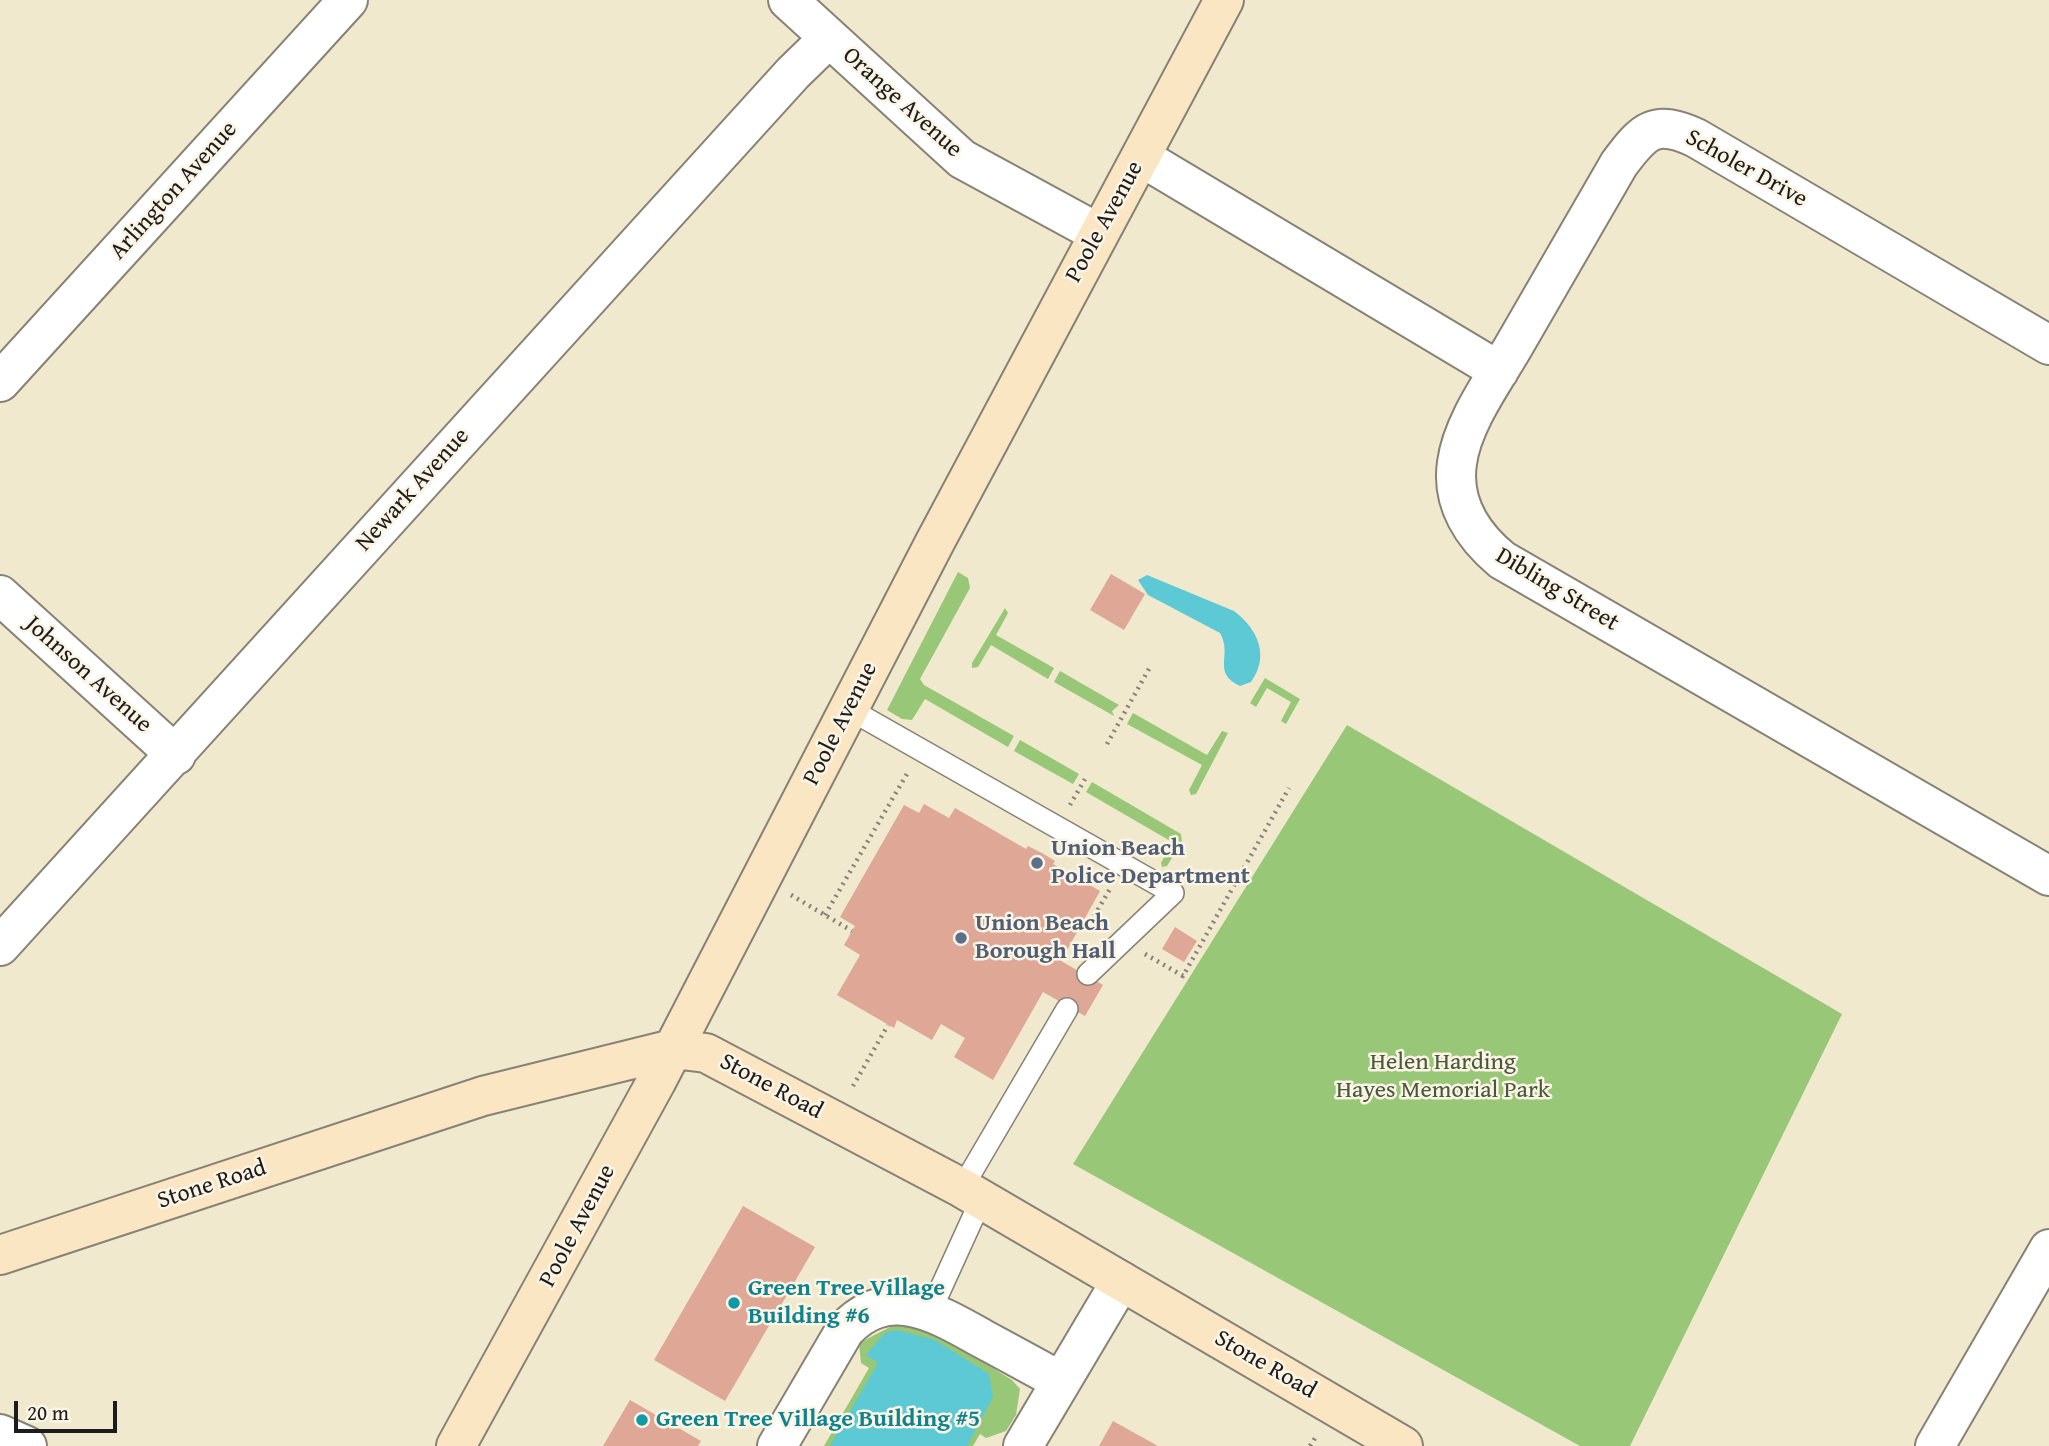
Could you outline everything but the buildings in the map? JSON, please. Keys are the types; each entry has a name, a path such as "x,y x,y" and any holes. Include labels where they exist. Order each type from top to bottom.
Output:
{"street":[{"name":"Arlington Avenue","path":"0,382 348,0"},
{"name":"Orange Avenue","path":"788,0 962,159 1098,233"},
{"name":"Poole Avenue","path":"456,1446 532,1312 673,1049 1098,233 1224,0"},
{"name":"Newark Avenue","path":"0,946 793,73 829,38"},
{"name":"Scholer Drive","path":"1499,371 1619,164 1640,136 1667,127 1696,138 2049,345"},
{"path":"1141,157 1499,371"},
{"name":"Dibling Street","path":"1499,371 1461,442 1456,465 1458,496 1469,524 1483,544 1502,560 2049,876"},
{"name":"Johnson Avenue","path":"0,595 176,755"},
{"name":"Stone Road","path":"0,1255 483,1096 673,1049 706,1053 971,1194 1404,1446"},
{"path":"1935,1446 2049,1249"},
{"path":"1023,1446 1121,1281"},
{"path":"777,1446 831,1350 858,1316 891,1305 930,1312 1060,1381"},
{"path":"0,1434 27,1446"}],"lane":[{"path":"849,709 1173,894 1088,974"},
{"path":"930,1312 971,1194 1067,1009"}],"path":[{"path":"1107,744 1150,667"},
{"path":"825,915 912,765"},
{"path":"1066,812 1085,779"},
{"path":"1139,950 1183,976 1289,788"},
{"path":"788,892 852,931"},
{"path":"853,1086 888,1025"}],"green space":[{"path":"958,572 968,578 970,588 920,679 924,685 1014,736 1008,747 925,699 912,720 902,719 887,710"},
{"path":"1005,608 1008,613 996,635 1054,668 1048,679 991,645 978,667 972,668 972,663"},
{"path":"1060,671 1119,705 1112,711 1114,716 1054,682"},
{"path":"1265,678 1300,699 1286,724 1281,721 1291,702 1267,688 1256,707 1250,703"},
{"path":"1133,713 1207,755 1222,731 1228,733 1196,794 1191,795 1189,790 1202,765 1127,724"},
{"name":"Helen Harding Hayes Memorial Park","path":"1347,725 1842,1014 1630,1446 1580,1446 1073,1164"},
{"path":"1020,740 1079,774 1073,784 1014,751"},
{"path":"1092,782 1181,834 1182,842 1167,866 1162,867 1161,863 1172,842 1086,792"},
{"path":"892,1326 909,1327 940,1337 1012,1380 1020,1389 1016,1415 1006,1431 986,1438 980,1434 973,1446 824,1446 869,1368 861,1363 859,1343"}],"water":[{"path":"1147,575 1234,611 1242,618 1259,644 1260,662 1251,682 1240,686 1231,681 1224,669 1225,649 1220,633 1148,595 1138,580"},
{"path":"896,1330 935,1340 989,1374 993,1397 967,1446 830,1446 878,1363 866,1355 885,1333"}],"place":[{"name":"Union Beach Police Department","path":"1037,863"},
{"name":"Union Beach Borough Hall","path":"961,938"},
{"name":"Green Tree Village Building #6","path":"734,1303"},
{"name":"Green Tree Village Building #5","path":"642,1420"}]}
